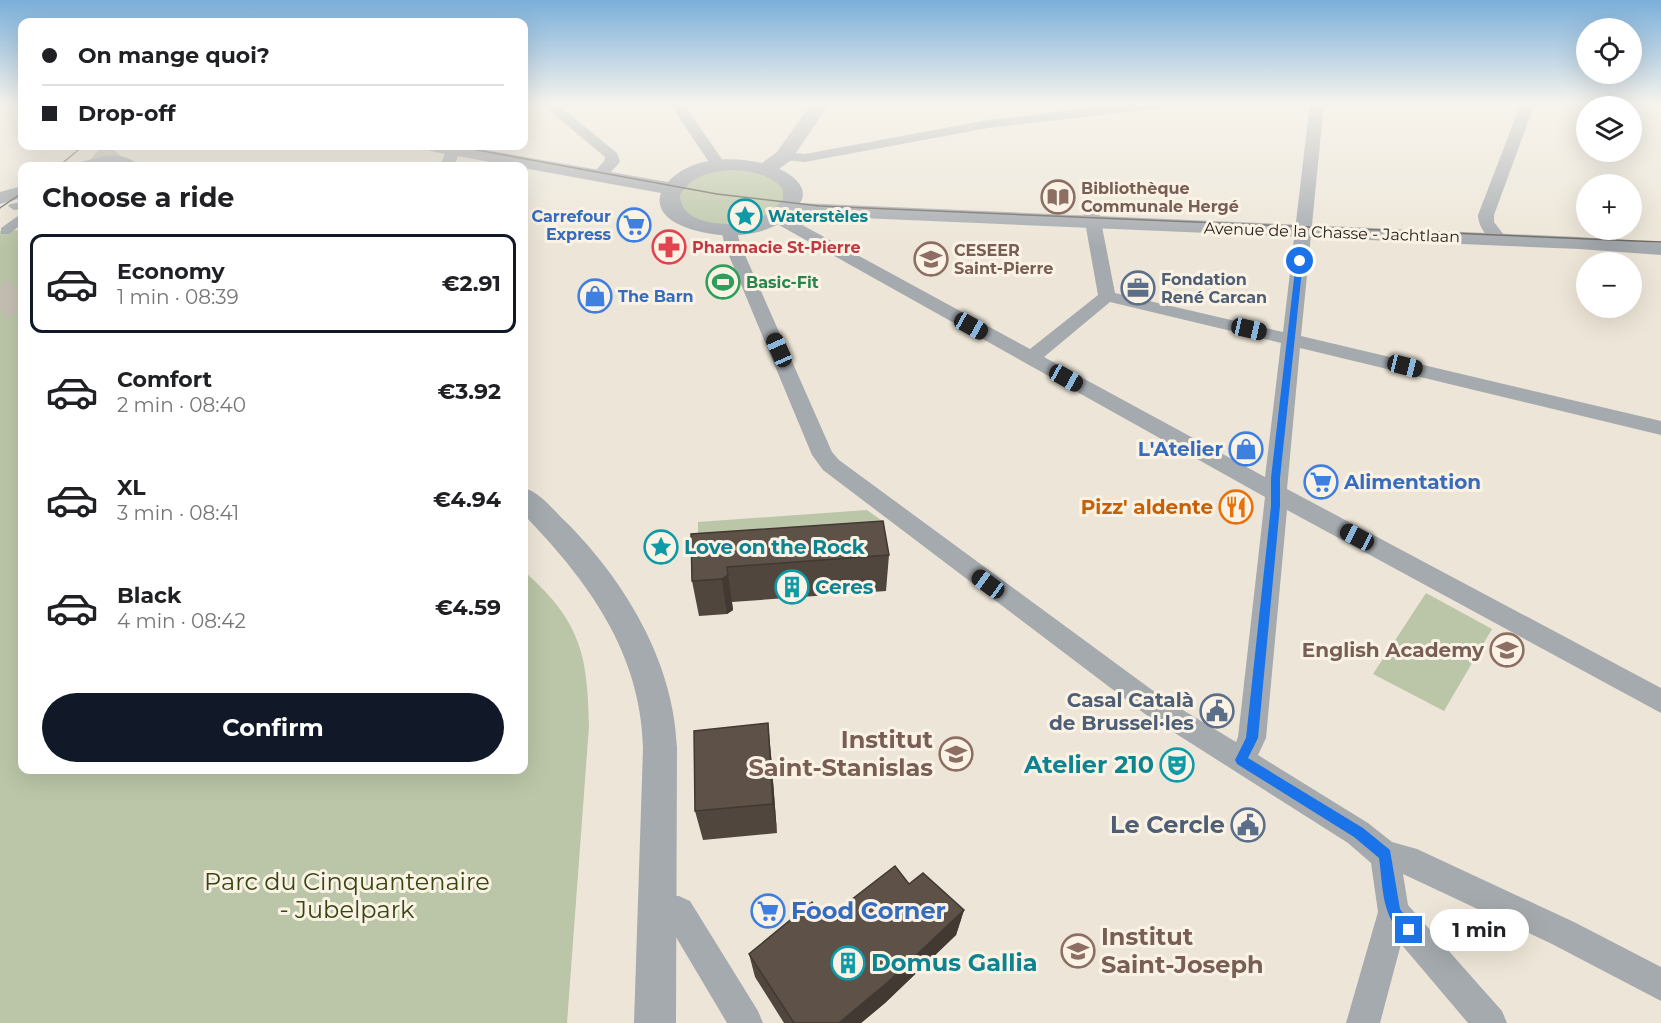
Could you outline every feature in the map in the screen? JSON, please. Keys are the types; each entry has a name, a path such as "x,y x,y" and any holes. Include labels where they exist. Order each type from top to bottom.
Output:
{"street":[{"path":"513,151 603,171 676,184"},
{"path":"603,171 612,162 612,156 606,151"},
{"path":"708,151 718,165"},
{"path":"767,169 788,151"},
{"path":"784,156 805,159 848,151"},
{"path":"1241,760 1252,738 1290,339 1312,151"},
{"path":"1495,234 1486,222 1486,215 1510,151"},
{"path":"448,152 603,171"},
{"path":"718,165 744,165 767,169 785,179 791,188 785,208 755,226 729,229 698,225 678,215 669,201 676,184 697,171 718,165"},
{"path":"785,208 1031,358 1661,701"},
{"name":"Avenue de la Chasse - Jachtlaan","path":"785,208 1092,216 1304,225 1495,234 1661,249"},
{"path":"1092,216 1107,296"},
{"path":"5,231 18,222"},
{"path":"729,229 733,246 823,455 831,465 1154,706 1358,832 1385,855 1406,860 1563,933 1661,985"},
{"name":"Avenue de la Chasse - Jachtlaan","path":"1495,234 1661,232"},
{"path":"1031,358 1107,296"},
{"path":"1107,296 1661,428"},
{"path":"528,502 558,531 606,586 627,621 655,705 660,734 655,1023"},
{"path":"1363,1023 1394,912 1385,855"},
{"path":"658,911 679,912 746,1023"},
{"path":"1394,912 1490,1023"}],"green space":[{"path":"726,168 763,172 783,186 784,200 772,214 745,224 713,224 690,217 676,197 692,178"},
{"name":"Parc du Cinquantenaire - Jubelpark","path":"18,230 18,774 528,774 528,575 544,590 569,624 583,659 588,701 589,726 567,1023 0,1023 0,231"},
{"path":"867,510 885,523 698,536 698,522"},
{"path":"1426,593 1492,629 1444,711 1373,674"}],"building":[{"path":"883,521 889,555 727,567 728,575 722,579 692,581 691,534"},
{"path":"768,723 773,804 695,811 694,731"},
{"name":"Domus Gallia","path":"895,866 909,884 923,873 964,910 888,982 839,1023 794,1023 749,954 812,902 825,920"}],"tunnel":[{"path":"103,162 113,151"},
{"path":"0,310 18,287"}],"tram line":[{"path":"64,162 77,151"},
{"path":"481,151 717,194 819,206 1661,242"},
{"path":"0,208 18,196"}],"place":[{"name":"Bibliothèque Communale Hergé","path":"1058,197"},
{"name":"Waterstèles","path":"745,216"},
{"name":"Carrefour Express","path":"634,225"},
{"name":"Pharmacie St-Pierre","path":"669,247"},
{"name":"CESEER Saint-Pierre","path":"931,259"},
{"name":"Basic-Fit","path":"723,282"},
{"name":"Fondation René Carcan","path":"1138,288"},
{"name":"The Barn","path":"595,296"},
{"name":"L'Atelier","path":"1246,449"},
{"name":"Alimentation","path":"1321,482"},
{"name":"Pizz' aldente","path":"1236,507"},
{"name":"Love on the Rock","path":"661,547"},
{"name":"Ceres","path":"792,587"},
{"name":"English Academy","path":"1507,650"},
{"name":"Casal Català de Brussel·les","path":"1217,711"},
{"name":"Institut Saint-Stanislas","path":"956,754"},
{"name":"Atelier 210","path":"1177,765"},
{"name":"Le Cercle","path":"1248,825"},
{"name":"Food Corner","path":"768,911"},
{"name":"Institut Saint-Joseph","path":"1078,951"},
{"name":"Domus Gallia","path":"848,963"}],"route":[{"path":"1300,261 1276,478 1252,738 1241,760 1358,832 1385,855 1394,912 1409,930"}]}
